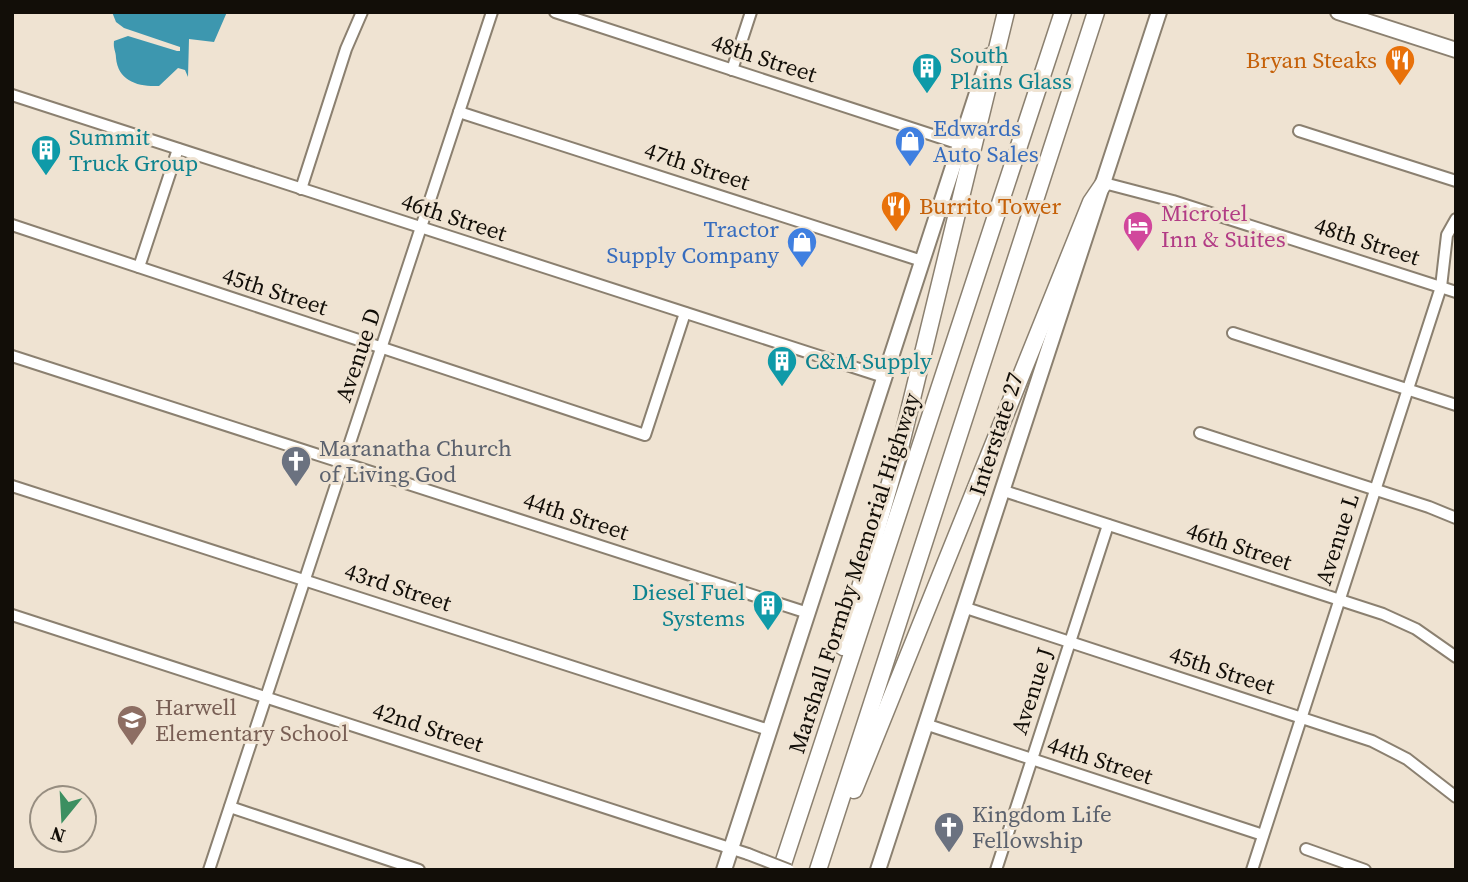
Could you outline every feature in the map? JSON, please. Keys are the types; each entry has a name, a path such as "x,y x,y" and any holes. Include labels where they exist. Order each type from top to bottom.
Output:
{"highway":[{"path":"793,832 817,738 901,448 1004,12"},
{"name":"Marshall Formby Memorial Highway","path":"781,870 1063,12"},
{"path":"818,870 1096,12"},
{"path":"1076,73 1102,12"},
{"path":"826,845 852,796 1091,202 1104,183"}],"main road":[{"path":"724,870 1004,12"},
{"name":"Interstate 27","path":"878,870 1159,12"},
{"path":"1143,63 1169,12"},
{"path":"1338,12 1456,50"}],"street":[{"path":"301,189 346,49 362,12"},
{"name":"Avenue D","path":"209,870 492,12"},
{"name":"48th Street","path":"555,12 960,144"},
{"path":"732,70 751,12"},
{"name":"46th Street","path":"12,95 884,377"},
{"name":"47th Street","path":"459,112 922,261"},
{"path":"1299,131 1456,181"},
{"path":"139,267 178,149"},
{"name":"48th Street","path":"1104,183 1173,201 1456,292"},
{"name":"Avenue L","path":"1252,870 1441,287 1447,235 1456,219"},
{"name":"45th Street","path":"12,225 645,435 685,313"},
{"path":"1233,333 1456,405"},
{"name":"44th Street","path":"12,356 808,613"},
{"path":"1200,433 1375,489 1456,519"},
{"name":"43rd Street","path":"12,486 769,730"},
{"name":"46th Street","path":"1001,490 1399,621 1456,657"},
{"name":"Avenue J","path":"996,870 1108,525"},
{"name":"45th Street","path":"963,607 1386,746 1456,797"},
{"name":"42nd Street","path":"12,615 731,848 789,870"},
{"name":"44th Street","path":"925,724 1263,835"},
{"path":"230,807 419,870"},
{"path":"1306,849 1365,870"}],"water":[{"path":"112,12 227,12 214,42 189,39 188,77 185,70 178,68 159,86 151,86 137,84 125,77 118,66 114,41 128,36 177,51 180,51 180,47 124,28 116,22"}],"place":[{"name":"Bryan Steaks","path":"1400,87"},
{"name":"South Plains Glass","path":"927,95"},
{"name":"Edwards Auto Sales","path":"910,168"},
{"name":"Summit Truck Group","path":"46,177"},
{"name":"Burrito Tower","path":"896,233"},
{"name":"Microtel Inn & Suites","path":"1138,253"},
{"name":"Tractor Supply Company","path":"802,269"},
{"name":"C&M Supply","path":"782,388"},
{"name":"Maranatha Church of Living God","path":"296,488"},
{"name":"Diesel Fuel Systems","path":"768,632"},
{"name":"Harwell Elementary School","path":"132,747"},
{"name":"Kingdom Life Fellowship","path":"949,854"}]}
